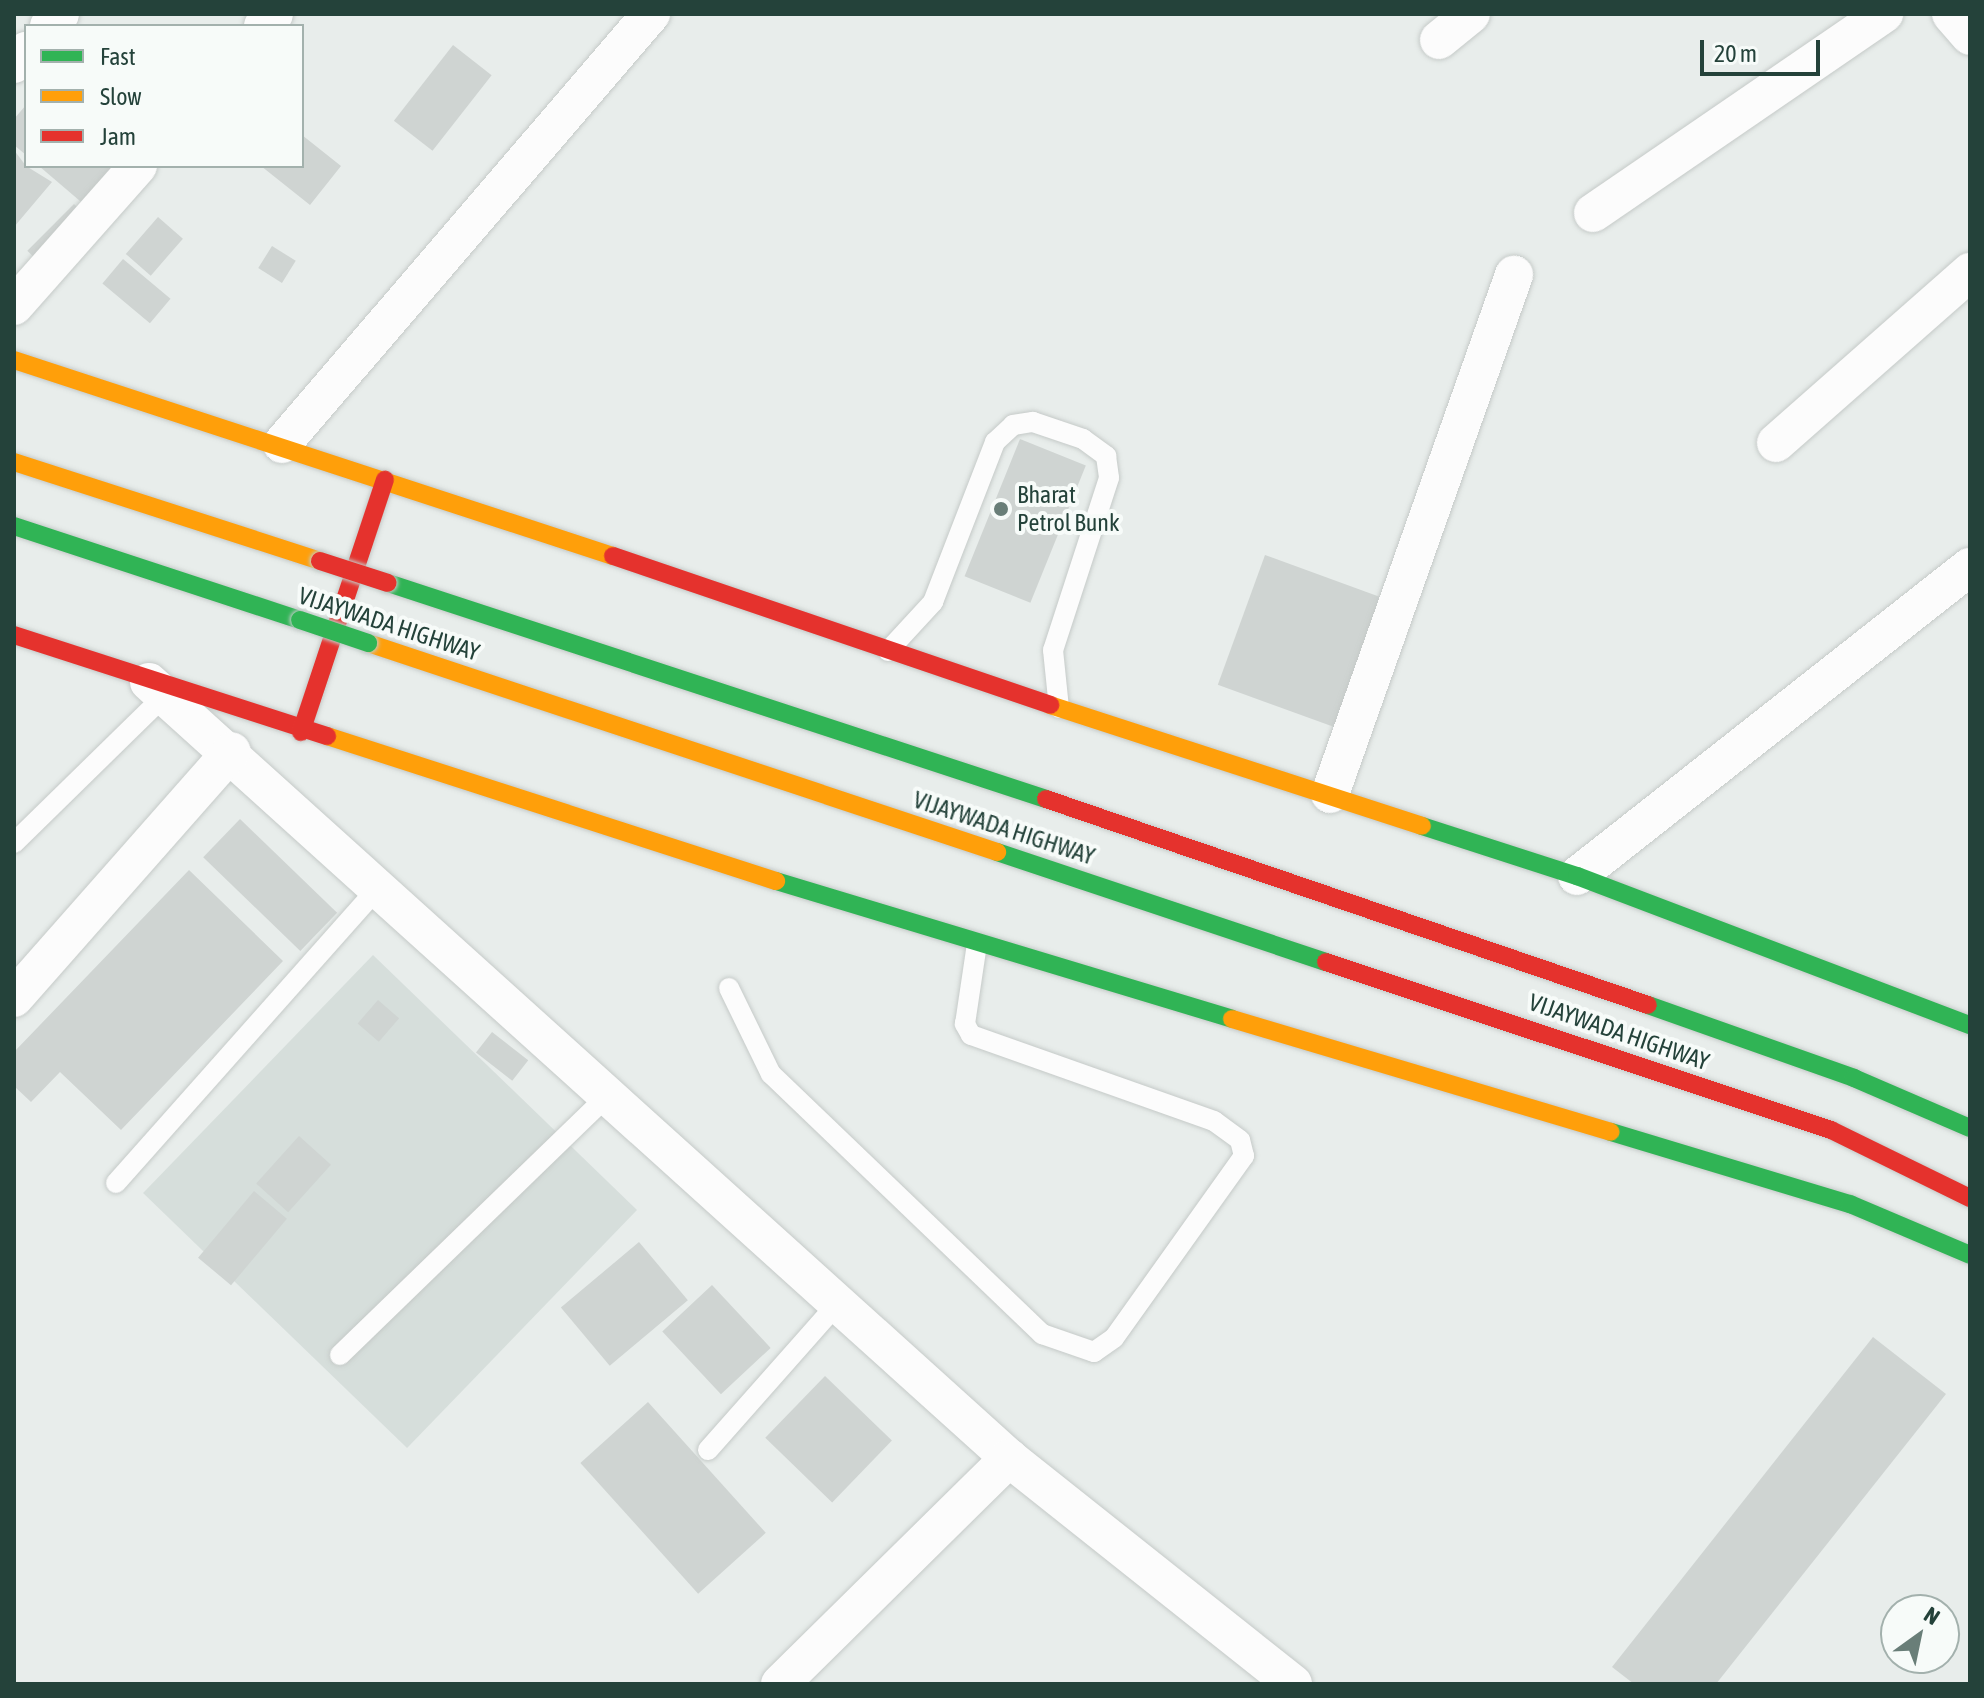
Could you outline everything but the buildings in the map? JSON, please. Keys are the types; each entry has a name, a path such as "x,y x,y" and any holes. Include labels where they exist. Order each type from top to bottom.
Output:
{"main road":[{"path":"14,360 282,444 888,651 1577,876 1970,1025"},
{"name":"VIJAYWADA HIGHWAY","path":"14,462 1296,881 1854,1078 1970,1128"},
{"path":"301,732 385,480"},
{"name":"VIJAYWADA HIGHWAY","path":"14,526 1816,1125 1970,1198"},
{"path":"14,635 155,687 977,944 1624,1133 1850,1204 1970,1255"}],"street":[{"path":"282,444 651,14"},
{"path":"1439,40 1471,14"},
{"path":"1593,213 1884,14"},
{"path":"1951,14 1970,36"},
{"path":"14,306 136,168"},
{"path":"1776,443 1970,272"},
{"path":"1330,794 1514,275"},
{"path":"1577,876 1970,567"},
{"path":"155,687 232,751 1009,1458 1293,1684"},
{"path":"14,998 232,751"},
{"path":"780,1684 1009,1458"}],"lane":[{"path":"888,651 933,602 995,442 1013,425 1033,422 1083,439 1106,456 1109,478 1053,650 1059,708"},
{"path":"14,843 155,687"},
{"path":"116,1183 380,886"},
{"path":"729,988 771,1074 1042,1334 1094,1352 1114,1338 1244,1156 1240,1140 1214,1121 971,1035 965,1024 977,944"},
{"path":"340,1355 609,1094"},
{"path":"708,1450 838,1303"}],"shaded area":[{"path":"373,955 637,1210 407,1448 143,1193"}],"traffic: fast":[{"path":"14,526 300,620"},
{"path":"388,583 1046,799"},
{"path":"300,620 368,643"},
{"path":"1422,826 1577,876 1970,1025"},
{"path":"997,852 1326,962"},
{"path":"776,881 1232,1019"},
{"path":"1648,1005 1854,1078 1970,1128"},
{"path":"1611,1132 1850,1204 1970,1255"}],"traffic: slow":[{"path":"14,360 613,556"},
{"path":"14,462 320,561"},
{"path":"368,643 997,852"},
{"path":"1050,705 1422,826"},
{"path":"327,736 776,881"},
{"path":"1232,1019 1611,1132"}],"traffic: jam":[{"path":"301,732 385,480"},
{"path":"613,556 1050,705"},
{"path":"320,561 388,583"},
{"path":"14,635 327,736"},
{"path":"1046,799 1648,1005"},
{"path":"1326,962 1831,1130 1970,1198"}],"place":[{"name":"Bharat Petrol Bunk","path":"1001,509"}]}
